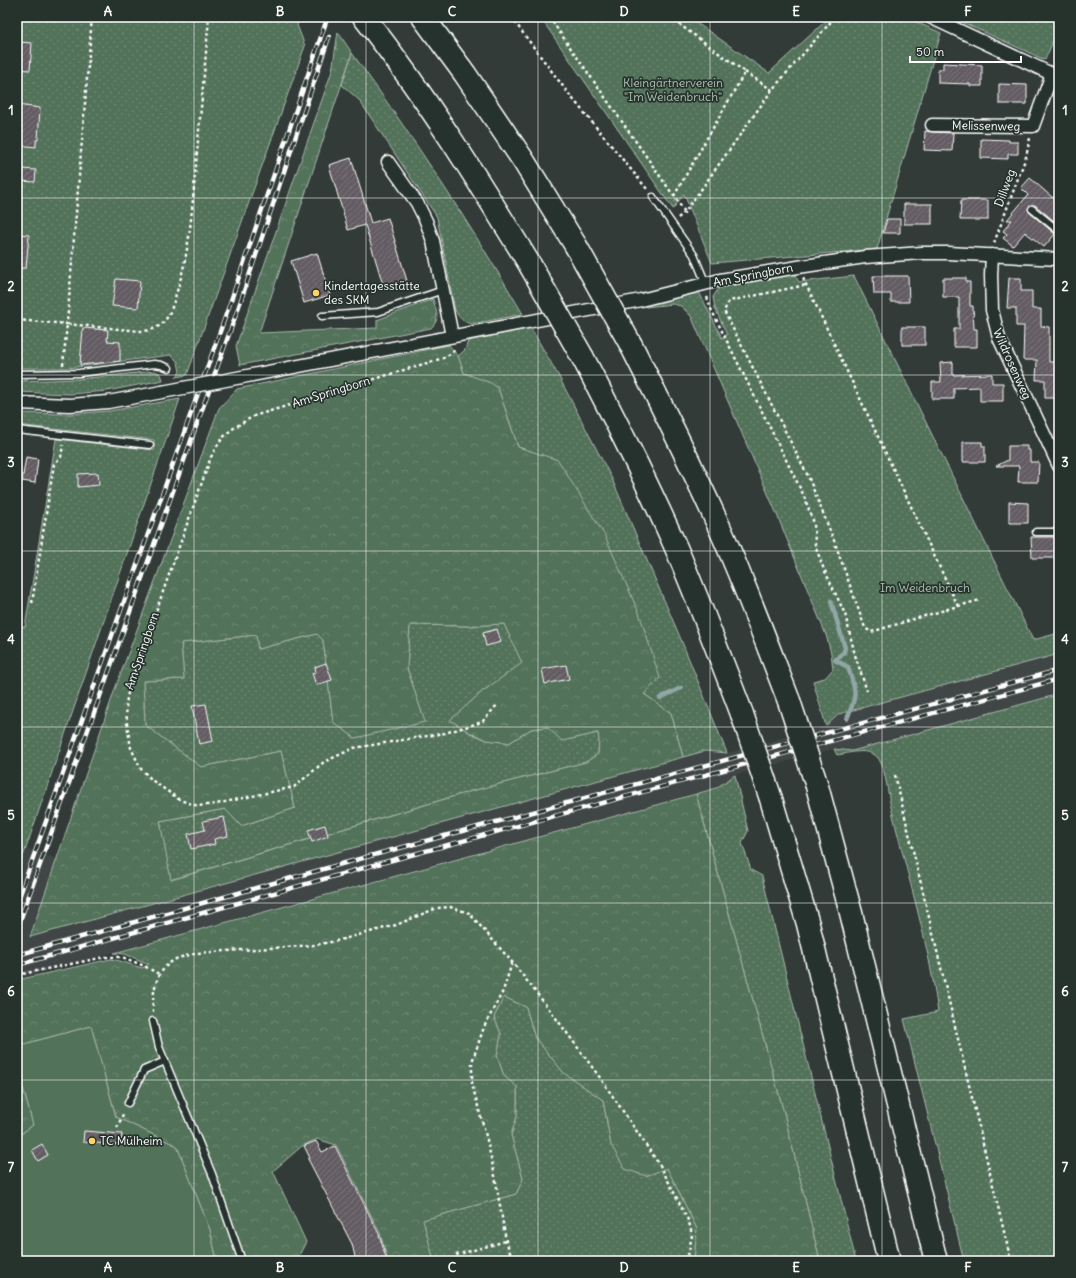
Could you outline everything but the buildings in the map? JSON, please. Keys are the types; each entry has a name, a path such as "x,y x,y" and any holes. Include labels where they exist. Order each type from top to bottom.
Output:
{"highway":[{"path":"364,17 427,104 480,184 530,265 583,358 634,456 677,549 710,628 742,714 771,799 808,924 889,1261"},
{"path":"423,17 465,74 519,154 576,246 631,345 678,436 722,532 755,611 789,701 817,786 851,913 936,1261"}],"street":[{"name":"Melissenweg","path":"930,17 1055,76 1033,126 932,125"},
{"path":"388,162 417,203 426,221 433,241 452,336"},
{"name":"Am Springborn","path":"17,403 70,405 108,402 641,300 760,272 865,257 918,253 948,253 1059,259"},
{"name":"Wildrosenweg","path":"992,255 990,275 992,310 999,338 1059,466"}],"lane":[{"path":"654,198 694,255 706,284"},
{"path":"1032,209 1059,231"},
{"path":"322,316 378,312 443,290"},
{"path":"17,374 79,373 154,364 168,368"},
{"path":"17,430 150,444"},
{"path":"1036,532 1059,532"},
{"path":"154,1021 159,1046 212,1174 242,1261"},
{"path":"128,1103 144,1070 165,1061"}],"path":[{"path":"64,17 205,17"},
{"path":"17,320 147,331 155,329 166,319 173,305 183,271 191,220 209,17"},
{"path":"511,17 568,93 654,198"},
{"path":"549,17 685,212 772,90 835,17"},
{"path":"669,17 772,90"},
{"path":"63,373 92,18"},
{"path":"674,196 745,72"},
{"name":"Dillweg","path":"992,255 994,241 1026,157 1033,126"},
{"path":"798,267 958,606"},
{"path":"706,284 705,292 711,309 803,494 814,523 814,545 844,614 867,691"},
{"path":"806,285 729,301 724,311 808,476 835,543 865,628 871,632 980,600"},
{"name":"Am Springborn","path":"452,336 454,350 452,353 443,358 254,416 230,430 219,441 211,457 129,687 126,704 127,724 131,748 141,769 153,781 180,800 198,806 216,804 294,787 324,762 354,748 453,731 482,722 498,704"},
{"path":"32,603 54,464 61,457 64,435"},
{"path":"17,691 20,692 17,700"},
{"path":"896,775 1010,1261"},
{"path":"154,1021 154,989 159,974 167,965 178,958 197,953 315,945 336,941 396,925 437,908 450,907 469,913 512,962 601,1079 661,1167 689,1222 692,1235 687,1261"},
{"path":"17,975 104,957 122,957 159,974"},
{"path":"512,962 503,991 484,1027 472,1062 472,1084 487,1140 506,1241 513,1261"},
{"path":"116,1128 128,1103"},
{"path":"456,1255 506,1241"}],"shaded area":[{"path":"1059,654 1059,694 852,751 834,749 735,775 716,788 17,979 17,874 26,848 57,859 705,751 727,753 826,726 839,714"}],"green space":[{"path":"17,17 302,17 297,25 305,46 187,375 176,377 180,372 178,362 171,355 68,368 17,368"},
{"name":"Kleingärtnerverein \"Im Weidenbruch\"","path":"540,17 688,17 769,73 830,17 905,17 941,33 877,249 712,263 684,194 673,209"},
{"path":"951,17 1059,17 1059,27 1045,60"},
{"path":"338,32 352,53 259,333 377,328 377,320 433,299 437,318 431,328 240,365 236,346 332,71"},
{"path":"352,53 440,181 523,314 472,324 464,321 458,315 455,310 437,217 359,100 342,85"},
{"name":"Im Weidenbruch","path":"794,274 799,282 854,276 1033,640 1059,633 1059,654 839,714 826,726 813,681 825,678 833,669 831,653 826,635 775,510 691,316 681,306 673,304 646,307 643,304 699,292 722,338 727,335 715,308 713,297 719,288"},
{"path":"531,328 558,375 612,479 680,637 727,753 705,751 683,757 671,713 644,694 558,461 518,447 498,388 464,373 458,356 465,350 468,341"},
{"path":"449,345 458,356 464,373 491,383 498,388 518,447 558,460 605,536 639,613 660,678 644,694 671,713 683,757 30,937 115,689 219,408 237,389","holes":["504,624 522,663 483,691 450,720 469,732 487,740 509,743 531,729 547,727 562,741 598,733 598,754 586,762 472,791 171,880 160,821 225,809 241,826 295,808 281,751 201,767 145,725 143,681 184,679 181,643 256,635 258,649 317,634 323,640 333,722 355,738 425,722 407,668 410,625 468,626"]},
{"path":"155,371 161,374 163,380 107,391 70,394 17,392 17,381 79,379"},
{"path":"180,399 17,874 17,842 20,834 17,835 17,626 25,627 56,439 154,450 154,440 17,425 17,413 70,414 109,411"},
{"path":"504,624 523,663 483,691 451,720 470,733 487,740 509,743 531,729 548,727 562,741 598,733 598,754 586,762 472,791 170,880 160,821 226,809 241,826 295,808 281,751 201,767 145,725 143,681 184,679 181,643 256,635 258,649 317,634 323,640 333,721 355,738 424,721 407,668 410,625 468,626"},
{"path":"1059,694 1059,1261 964,1261 904,1019 938,1012 929,960 891,807 883,767 878,758 870,753 853,752 837,755 834,749 852,751"},
{"path":"735,775 748,831 742,843 751,870 762,876 856,1261 820,1261 784,1113 696,794 716,788"},
{"path":"696,794 784,1113 820,1261 694,1261 697,1229 667,1168 646,1176 625,1169 611,1145 603,1100 564,1073 535,1038 526,1007 504,997 494,1017 501,1034 497,1056 504,1076 517,1087 517,1116 511,1135 523,1179 516,1194 423,1220 434,1261 388,1261 380,1233 336,1145 317,1139 302,1146 273,1171 306,1242 296,1261 217,1261 210,1230 177,1146 116,1117 91,1026 17,1046 17,980 111,959 142,968 149,964 125,954 114,953"},
{"path":"504,997 526,1007 535,1038 564,1073 603,1100 611,1145 646,1176 667,1167 697,1229 694,1261 434,1261 422,1220 516,1194 523,1179 511,1135 517,1116 517,1087 504,1076 497,1056 501,1034 494,1017"},
{"name":"TC Mülheim","path":"91,1026 116,1117 177,1146 210,1230 217,1261 17,1261 17,1137 33,1125 17,1065 17,1046"},
{"path":"17,1065 33,1125 17,1137"}],"waterway":[{"path":"831,601 845,648 844,652 835,660 848,667 855,693 847,719"},
{"path":"660,698 681,688"}],"railway":[{"path":"17,903 228,309 327,19"},
{"path":"17,929 239,306 329,37"},
{"path":"17,955 370,856 1059,670"},
{"path":"17,965 374,865 1059,679"}],"place":[{"name":"Kindertagesstätte des SKM","path":"316,293"},
{"name":"TC Mülheim","path":"92,1141"}]}
